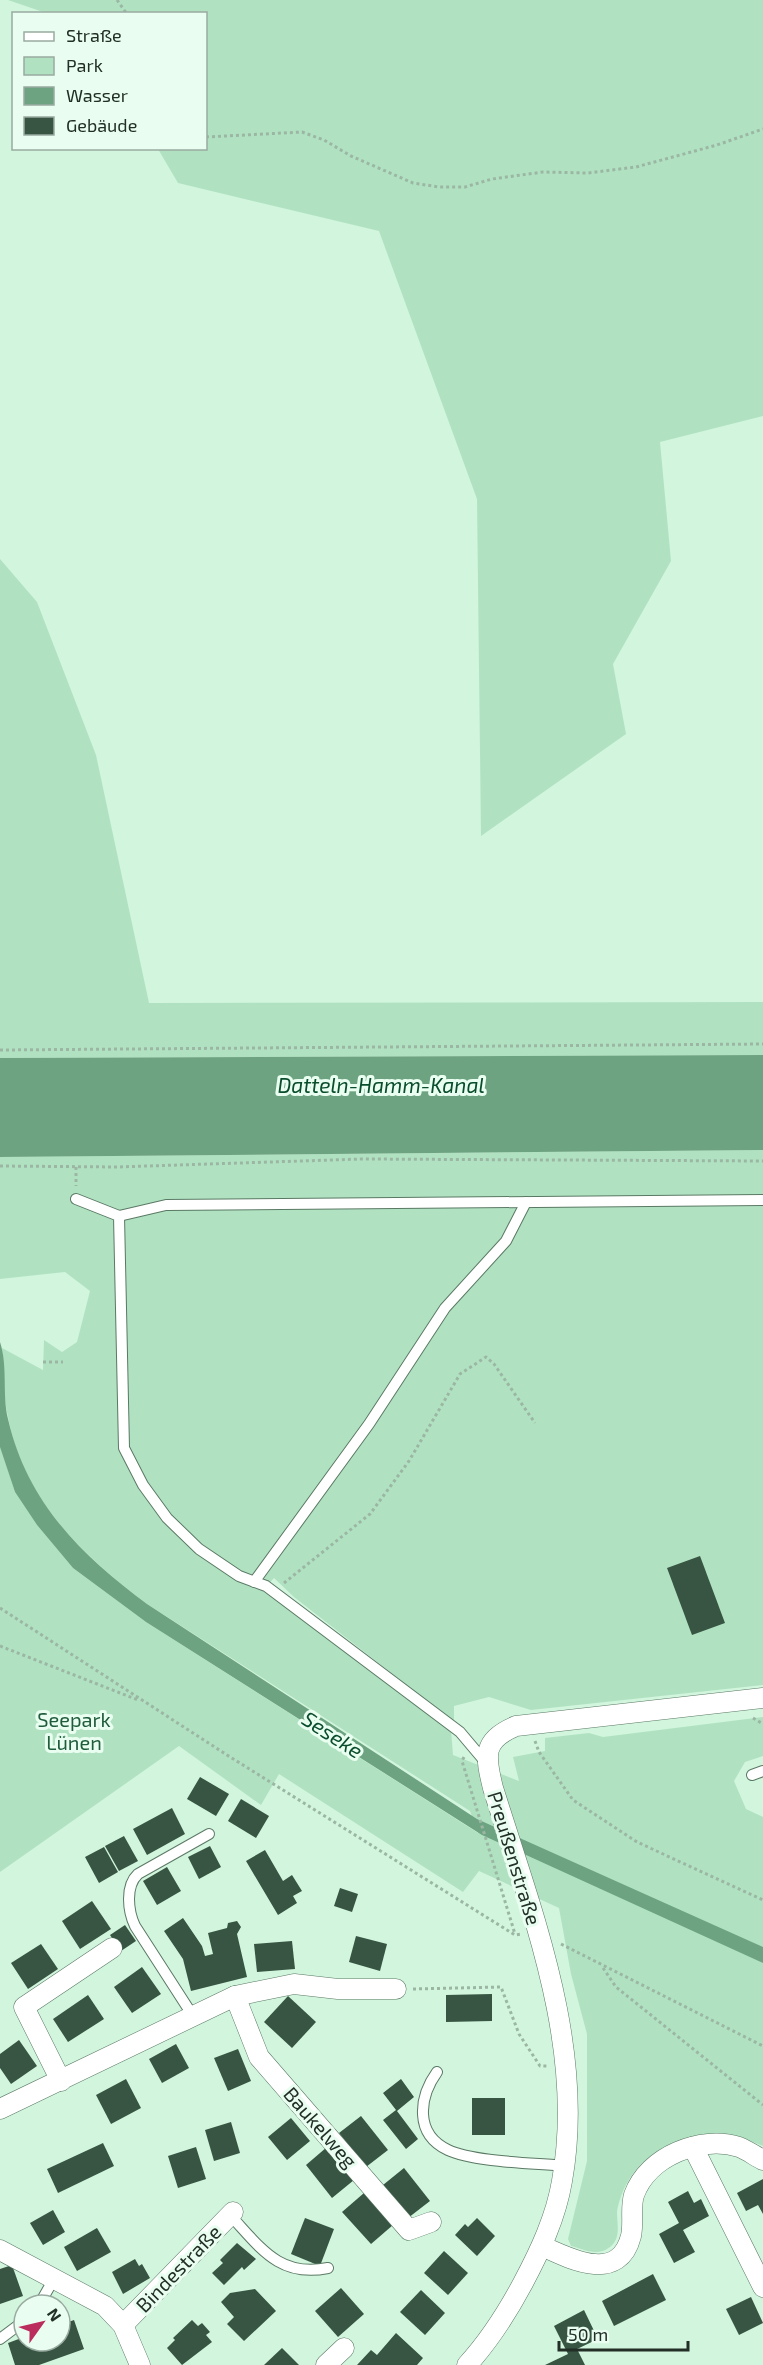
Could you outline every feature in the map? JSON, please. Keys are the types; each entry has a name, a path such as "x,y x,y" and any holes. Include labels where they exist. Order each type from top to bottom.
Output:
{"street":[{"name":"Preußenstraße","path":"467,2365 509,2309 542,2246 562,2183 568,2125 566,2066 552,1984 493,1788 487,1764 488,1750 503,1732 516,1726 763,1698"},
{"path":"61,2081 24,2007 112,1948"},
{"path":"0,2109 235,1996 294,1983 338,1989 396,1989"},
{"name":"Baukelweg","path":"235,1996 259,2057 409,2230 431,2222"},
{"path":"542,2246 591,2265 601,2265 618,2256 631,2237 634,2195 646,2174 658,2162 676,2152 693,2147 730,2145 763,2160"},
{"path":"693,2147 763,2288"},
{"name":"Bindestraße","path":"123,2325 232,2213"},
{"name":"Bindestraße","path":"0,2250 56,2277 105,2306 123,2325 140,2365"},
{"path":"326,2365 344,2348"}],"lane":[{"path":"76,1199 118,1216 166,1205 763,1200"},
{"path":"254,1582 369,1424 445,1308 506,1241 526,1202"},
{"path":"118,1216 124,1448 143,1485 166,1518 199,1550 239,1576 273,1591 460,1732 487,1764"},
{"path":"193,2016 135,1926 131,1917 130,1895 132,1883 138,1874 209,1834"},
{"path":"437,2072 426,2088 421,2118 431,2137 448,2150 471,2156 564,2166"},
{"path":"232,2213 272,2258 283,2265 308,2272 328,2268"},
{"path":"46,2293 56,2277"}],"path":[{"path":"207,137 302,132 324,140 351,156 413,183 439,187 465,187 492,179 543,172 588,172 636,167 717,145 763,129"},
{"path":"0,1050 763,1044"},
{"path":"0,1166 76,1167 362,1159 763,1161"},
{"path":"76,1167 76,1186"},
{"path":"273,1591 370,1514 410,1461 460,1374 486,1357 494,1364 535,1423"},
{"path":"43,1362 63,1362"},
{"path":"0,1608 144,1702 515,1935"},
{"path":"0,1646 144,1702"},
{"path":"534,1737 539,1752 573,1800 637,1842 763,1900"},
{"path":"466,1751 462,1761 515,1935"},
{"path":"515,1935 536,1927 602,1966 763,2046"},
{"path":"602,1966 616,1987 763,2105"},
{"path":"396,1989 501,1987 519,2034 540,2066 566,2066"}],"green space":[{"path":"8,0 763,0 763,416 660,442 671,561 613,664 626,734 481,836 477,499 379,231 178,183 159,150 207,150 207,12 43,12"},
{"path":"0,559 37,602 96,755 149,1003 763,1002 763,1055 0,1058"},
{"name":"Seepark Lünen","path":"763,1150 763,1685 531,1710 489,1697 454,1706 454,1722 294,1597 274,1578 263,1590 451,1730 453,1755 519,1781 513,1757 545,1751 545,1738 589,1733 603,1737 763,1717 763,1756 745,1762 734,1781 746,1809 763,1817 763,2146 726,2137 706,2137 668,2146 651,2156 637,2169 623,2191 617,2212 618,2232 615,2241 602,2251 589,2251 571,2246 568,2239 587,2161 587,2034 571,1974 559,1908 479,1871 463,1892 279,1774 261,1805 179,1746 0,1872 0,1445 15,1492 37,1525 73,1568 146,1622 478,1833 470,1811 147,1604 123,1586 79,1545 42,1500 27,1474 16,1447 6,1409 2,1348 43,1370 44,1340 62,1352 77,1342 90,1291 65,1272 0,1279 0,1157"}],"water":[{"name":"Datteln-Hamm-Kanal","path":"763,1055 763,1150 0,1157 0,1058"},
{"name":"Seseke","path":"0,1342 4,1361 8,1419 28,1476 43,1501 79,1546 123,1585 147,1604 477,1819 763,1947 763,1963 482,1835 146,1622 73,1568 37,1525 15,1492 0,1447"}],"building":[{"path":"700,1556 725,1623 692,1635 667,1568"},
{"path":"200,1777 229,1794 216,1816 187,1799"},
{"path":"241,1799 269,1816 256,1838 228,1821"},
{"path":"172,1808 185,1834 147,1855 133,1829"},
{"path":"124,1836 138,1861 119,1871 105,1846"},
{"path":"210,1846 221,1867 199,1879 188,1857"},
{"path":"104,1847 118,1872 99,1883 85,1857"},
{"path":"265,1850 283,1881 292,1875 302,1891 293,1896 297,1903 278,1915 246,1861"},
{"path":"167,1867 181,1891 157,1905 143,1881"},
{"path":"340,1888 358,1894 352,1912 334,1906"},
{"path":"92,1901 111,1929 80,1949 62,1921"},
{"path":"183,1918 202,1946 205,1956 213,1954 208,1933 227,1928 228,1923 237,1921 241,1927 237,1934 247,1977 191,1991 183,1959 164,1931"},
{"path":"125,1925 136,1941 121,1951 110,1935"},
{"path":"356,1936 387,1944 380,1971 349,1962"},
{"path":"292,1941 295,1969 257,1972 254,1944"},
{"path":"41,1944 58,1969 28,1989 11,1963"},
{"path":"142,1967 161,1994 132,2013 114,1987"},
{"path":"492,1994 492,2021 446,2022 446,1995"},
{"path":"88,1995 104,2019 68,2042 53,2019"},
{"path":"288,1996 316,2022 292,2048 264,2022"},
{"path":"19,2040 37,2066 11,2084 0,2068 0,2054"},
{"path":"176,2044 189,2068 162,2083 149,2059"},
{"path":"238,2049 251,2081 228,2091 214,2058"},
{"path":"126,2079 141,2108 111,2124 96,2095"},
{"path":"401,2079 414,2097 397,2111 418,2139 406,2149 383,2120 396,2110 383,2093"},
{"path":"472,2098 505,2098 505,2135 472,2135"},
{"path":"361,2116 388,2150 366,2167 339,2133"},
{"path":"291,2118 310,2141 287,2160 268,2137"},
{"path":"231,2122 240,2153 214,2161 205,2130"},
{"path":"103,2143 114,2166 58,2193 47,2169"},
{"path":"196,2147 206,2179 178,2188 168,2156"},
{"path":"327,2147 354,2180 332,2198 306,2165"},
{"path":"404,2168 430,2201 408,2218 383,2185"},
{"path":"763,2179 763,2214 758,2205 746,2211 737,2193"},
{"path":"688,2191 694,2203 701,2199 709,2216 683,2230 695,2252 674,2263 659,2234 679,2223 668,2202"},
{"path":"364,2193 393,2225 371,2244 342,2212"},
{"path":"53,2210 65,2232 43,2245 30,2223"},
{"path":"305,2218 334,2229 320,2266 291,2254"},
{"path":"477,2218 495,2236 477,2256 455,2235 465,2224 468,2227"},
{"path":"97,2228 111,2252 77,2271 64,2247"},
{"path":"237,2243 256,2259 244,2270 242,2267 224,2285 212,2273 223,2263 220,2260"},
{"path":"444,2251 468,2273 448,2295 424,2273"},
{"path":"135,2259 139,2266 142,2264 150,2278 123,2294 112,2272"},
{"path":"12,2265 22,2293 12,2293 12,2300 0,2304 0,2269"},
{"path":"653,2274 666,2300 614,2326 602,2301"},
{"path":"341,2288 364,2314 338,2337 315,2311"},
{"path":"255,2289 276,2311 244,2341 227,2324 234,2317 221,2302 230,2293"},
{"path":"421,2290 445,2313 425,2335 400,2312"},
{"path":"751,2297 763,2323 739,2335 726,2309"},
{"path":"584,2310 598,2339 577,2349 585,2365 545,2365 568,2354 554,2326"},
{"path":"74,2320 84,2349 39,2365 15,2365 8,2343 12,2342 12,2353 72,2353 72,2321"},
{"path":"192,2320 198,2326 202,2323 210,2332 206,2335 212,2342 182,2365 167,2348 175,2340 173,2338"},
{"path":"396,2333 423,2358 417,2365 357,2365 371,2350 377,2355"},
{"path":"282,2348 299,2365 264,2365"}]}
